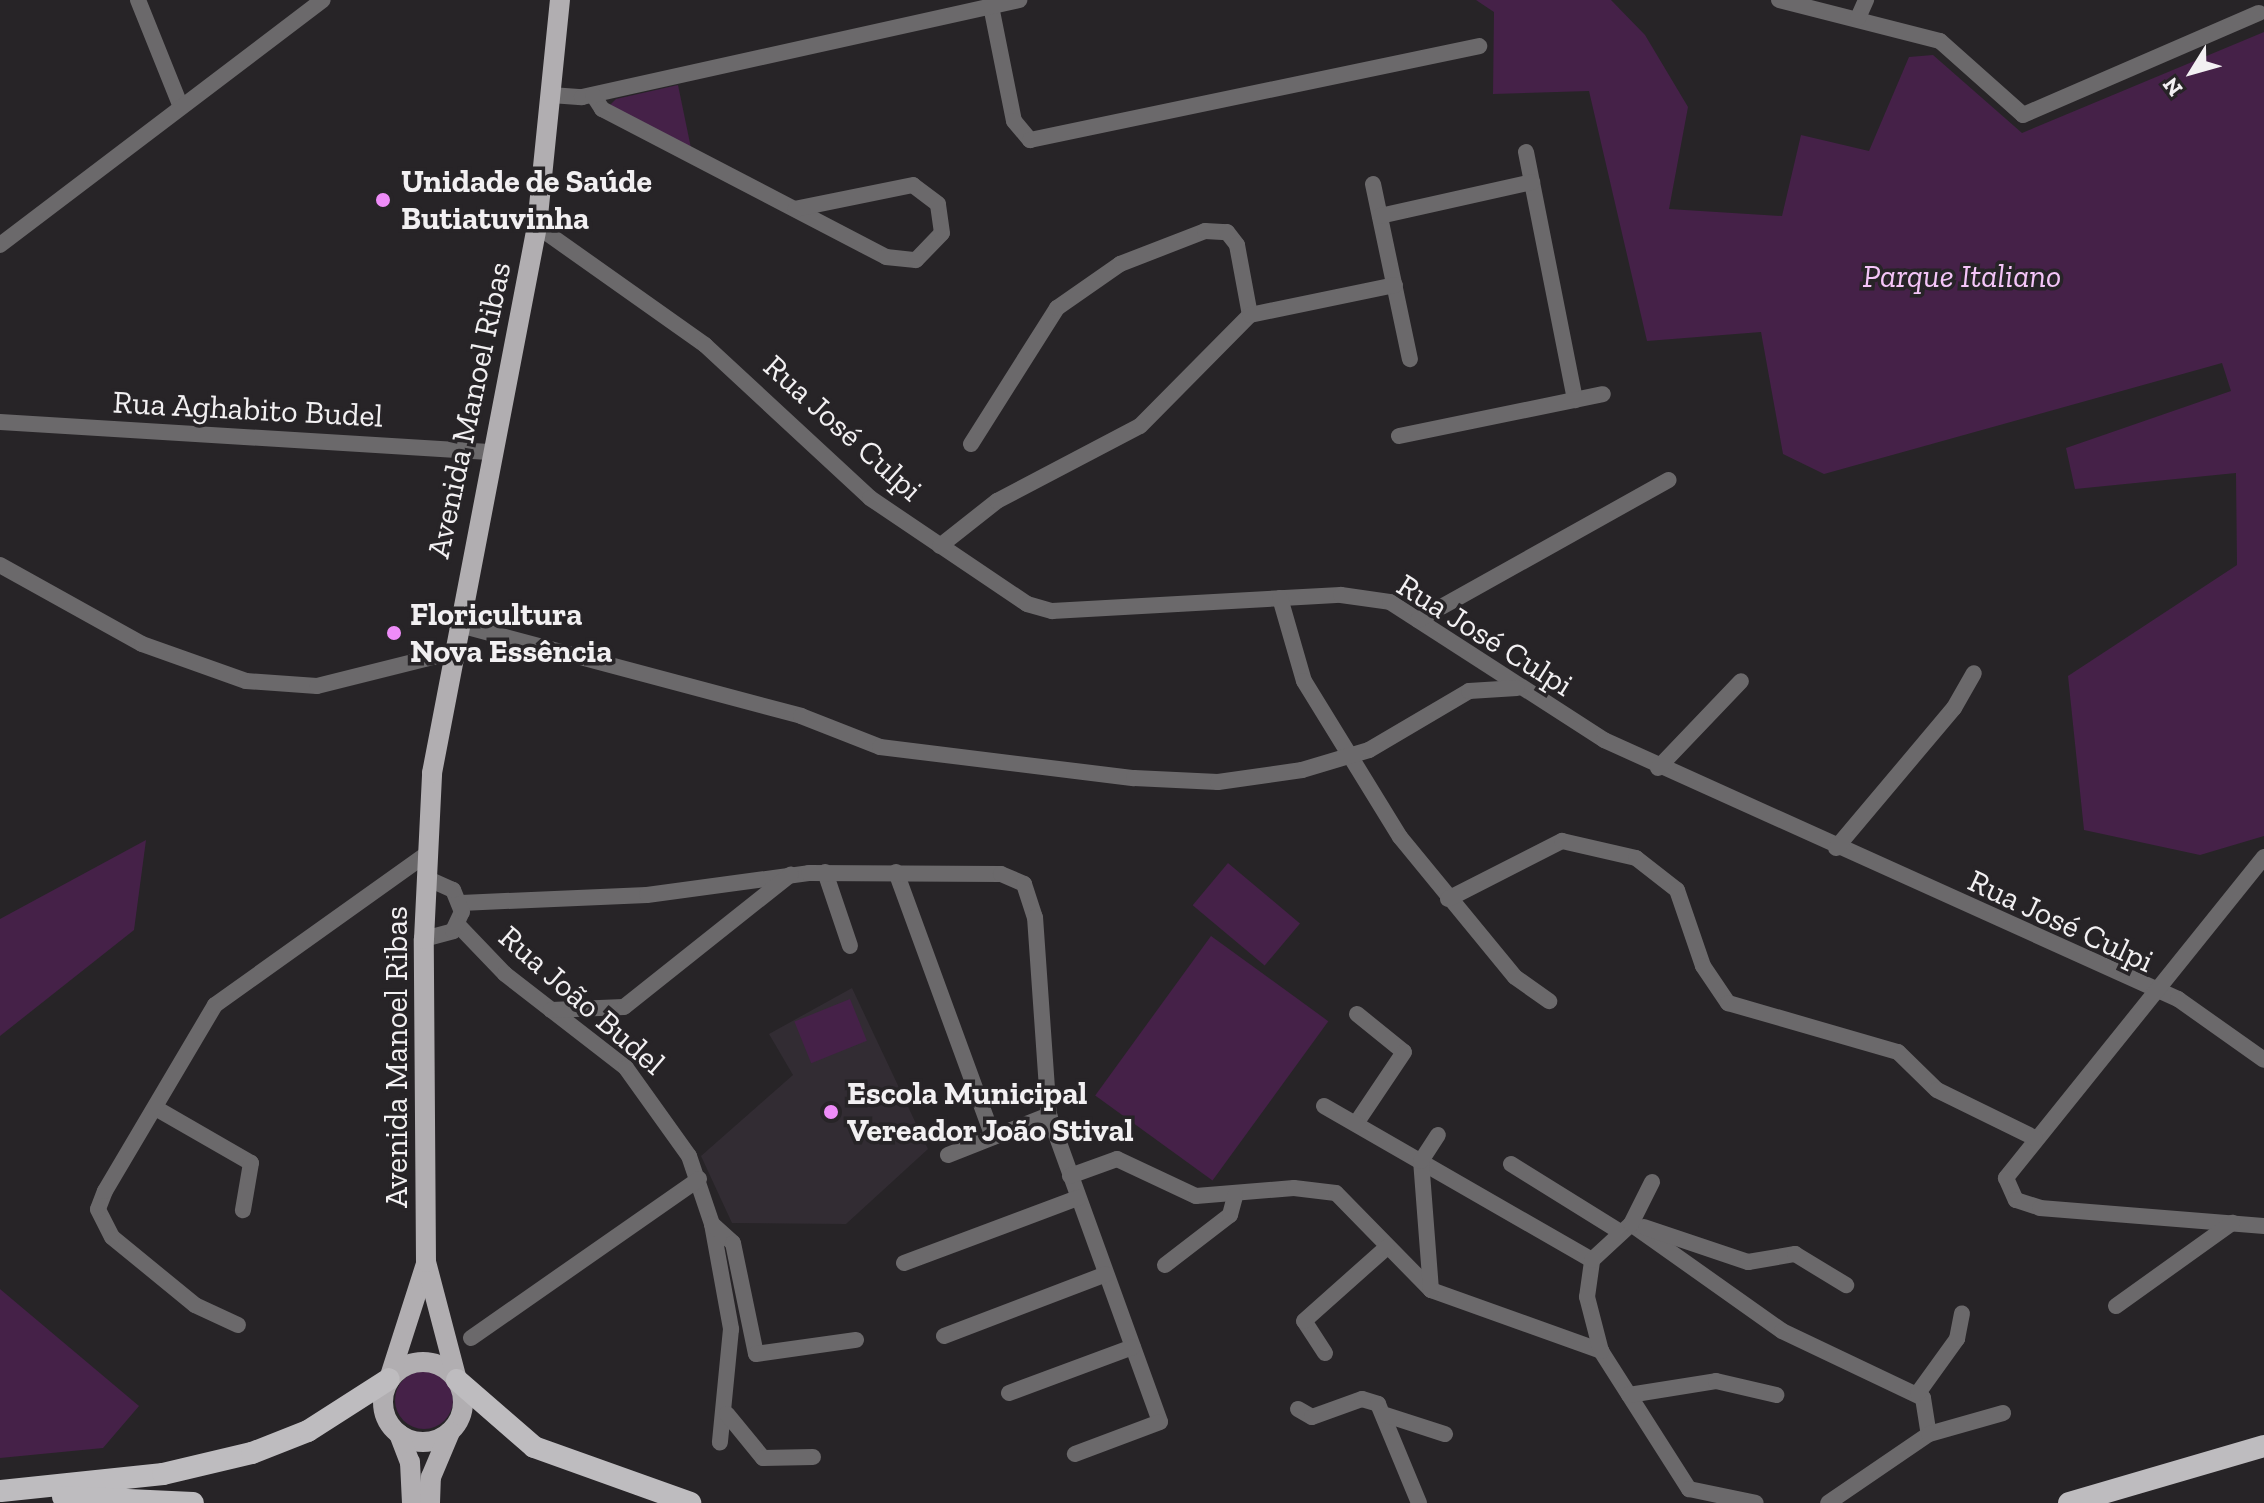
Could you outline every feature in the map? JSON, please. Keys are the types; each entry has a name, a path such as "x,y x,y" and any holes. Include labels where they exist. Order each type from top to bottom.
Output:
{"highway":[{"path":"0,1491 163,1474 252,1453 308,1431 389,1379"},
{"path":"457,1380 534,1447 690,1503"},
{"path":"2069,1503 2264,1446"},
{"path":"0,1491 193,1503"}],"main road":[{"name":"Avenida Manoel Ribas","path":"457,1380 426,1262 424,939 427,854 449,653 493,452 537,226 560,0"},
{"name":"Avenida Manoel Ribas","path":"389,1379 426,1262"},
{"path":"423,1361 457,1380 463,1402 421,1495 399,1434 383,1402 389,1379 423,1361"},
{"path":"399,1434 425,1442 450,1432"}],"street":[{"path":"138,0 181,107"},
{"path":"551,95 593,95 1019,0"},
{"path":"1779,0 1858,18 1950,46 2023,115 2259,13"},
{"path":"1858,18 1866,0"},
{"path":"0,245 319,1"},
{"path":"991,6 1022,135 1038,140 1479,46"},
{"path":"593,95 598,107 795,209 906,262 928,254 942,233 942,213 924,188 903,185 795,209"},
{"path":"1526,152 1575,400"},
{"path":"1380,216 1532,182"},
{"path":"1373,184 1410,359"},
{"name":"Rua José Culpi","path":"537,226 660,309 785,414 860,490 943,549 1038,610 1363,596 1418,620 1517,688 1658,768 2157,996 2178,999 2264,1060"},
{"path":"971,444 1057,308 1120,264 1205,231 1227,232 1237,245 1250,315"},
{"path":"943,549 1004,501 1140,426 1250,315 1395,285"},
{"path":"1399,436 1603,394"},
{"name":"Rua Aghabito Budel","path":"0,422 493,452"},
{"path":"1418,620 1669,480"},
{"path":"0,565 142,644 246,681 317,686 449,653"},
{"path":"1280,598 1304,681 1349,757 1448,899 1515,977 1549,1001"},
{"path":"456,624 801,716 904,752 1120,777 1237,781 1349,757 1453,697 1517,688"},
{"path":"1836,848 1961,699 1974,673"},
{"path":"1658,768 1741,681"},
{"path":"1448,899 1562,841 1636,858 1677,890 1703,966 1728,1003 1898,1052 1937,1090 2035,1138"},
{"path":"238,1325 195,1305 100,1221 105,1191 159,1110 215,1005 427,854"},
{"path":"2264,857 2157,996 2035,1138 2006,1178 2008,1192 2027,1205 2264,1226"},
{"path":"461,903 619,898 825,872 1001,874 1024,884 1035,917 1049,1115 1160,1422 1075,1454"},
{"path":"825,872 850,946"},
{"path":"896,872 993,1137"},
{"path":"551,1010 624,1007 791,874"},
{"path":"424,939 458,925 461,903 446,884 426,878"},
{"name":"Rua João Budel","path":"458,925 551,1010 644,1088 699,1179 712,1224 732,1349 727,1414 720,1442"},
{"path":"1357,1014 1404,1052 1357,1122"},
{"path":"1324,1106 1357,1122 1592,1260"},
{"path":"159,1110 251,1163 243,1210"},
{"path":"948,1155 1049,1115"},
{"path":"1431,1290 1421,1161 1438,1135"},
{"path":"1070,1176 1117,1159 1196,1196 1235,1196 1294,1188 1336,1193 1431,1290 1601,1351"},
{"path":"1511,1164 1624,1227 1782,1331 1918,1393 1932,1419 1929,1434"},
{"path":"471,1338 699,1179"},
{"path":"1652,1182 1624,1227 1592,1260 1589,1317 1601,1351 1689,1489 1756,1503"},
{"path":"1165,1265 1230,1215 1235,1196"},
{"path":"904,1263 1078,1198"},
{"path":"2116,1306 2232,1223"},
{"path":"712,1224 733,1243 756,1354 856,1340"},
{"path":"1624,1227 1748,1262 1795,1254 1846,1285"},
{"path":"1325,1353 1304,1321 1387,1247"},
{"path":"944,1336 1106,1274"},
{"path":"1918,1393 1957,1339 1962,1313"},
{"path":"1009,1393 1133,1347"},
{"path":"1629,1395 1716,1381 1776,1395"},
{"path":"1298,1409 1312,1417 1356,1400 1373,1401 1386,1415 1419,1503"},
{"path":"1828,1503 1929,1434 2003,1413"},
{"path":"727,1414 763,1458 813,1457"},
{"path":"1386,1415 1445,1434"}],"shaded area":[{"name":"Escola Municipal Vereador João Stival","path":"852,988 928,1149 846,1224 732,1223 701,1156 793,1075 769,1034"}],"green space":[{"name":"Parque Italiano","path":"1476,0 1611,0 1645,35 1688,107 1669,209 1782,216 1801,135 1869,151 1909,57 1933,55 2022,133 2264,32 2264,836 2200,855 2084,830 2068,676 2237,565 2236,473 2075,489 2066,448 2231,391 2222,363 1824,474 1783,454 1761,332 1647,341 1589,91 1493,94 1494,12"},
{"path":"678,85 692,153 610,105 616,99"},
{"path":"146,840 134,930 0,1036 0,919"},
{"path":"1228,863 1300,923 1265,966 1193,905"},
{"path":"1211,936 1328,1021 1213,1181 1095,1095"},
{"path":"850,999 867,1041 811,1063 794,1021"},
{"path":"0,1289 139,1406 103,1448 0,1458"},
{"path":"424,1371 444,1380 453,1400 444,1420 424,1429 404,1420 395,1400 404,1380"}],"place":[{"name":"Unidade de Saúde Butiatuvinha","path":"383,200"},
{"name":"Floricultura Nova Essência","path":"394,633"},
{"name":"Escola Municipal Vereador João Stival","path":"831,1112"}]}
